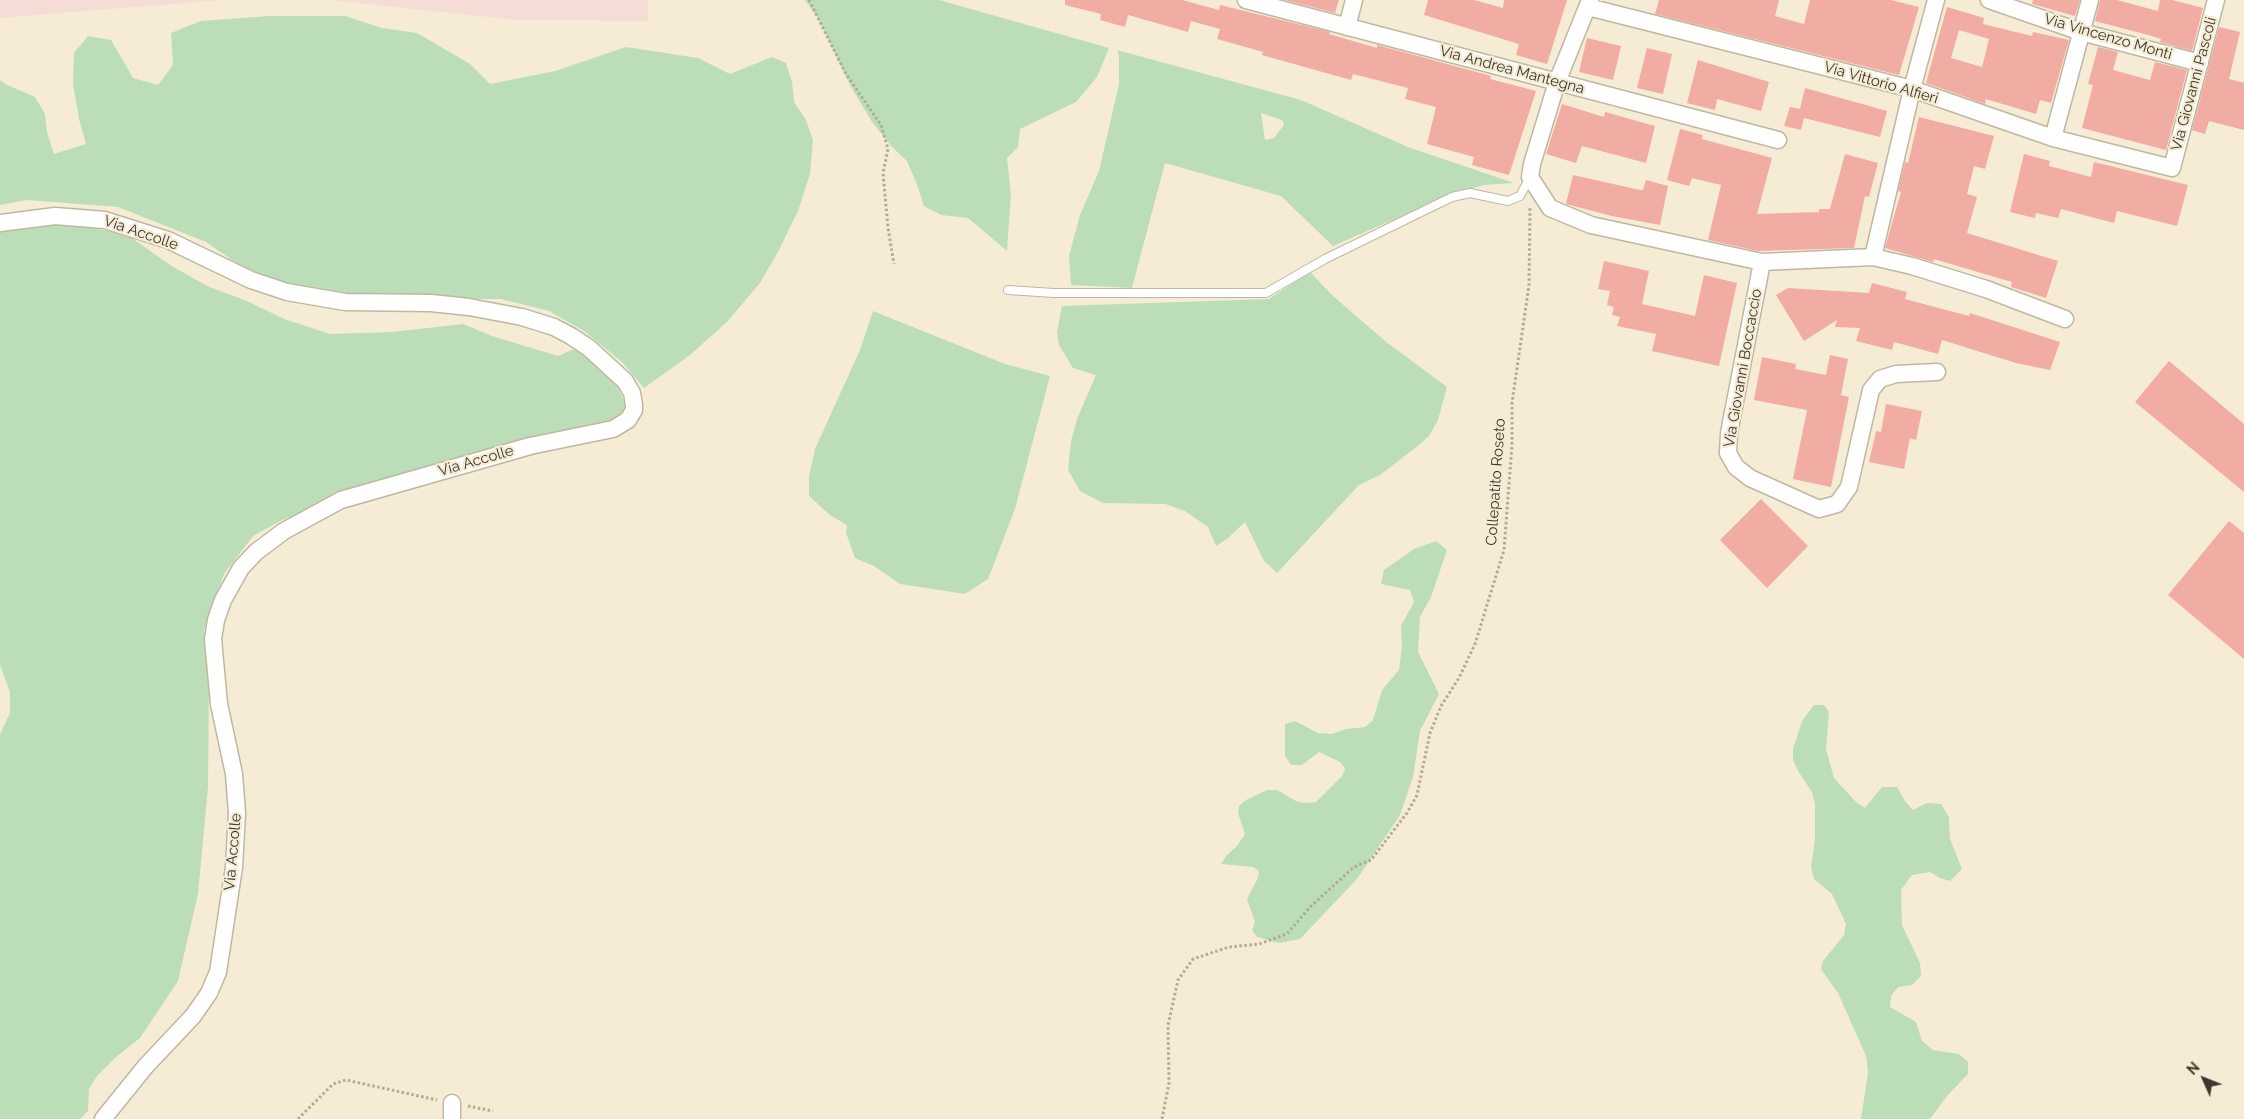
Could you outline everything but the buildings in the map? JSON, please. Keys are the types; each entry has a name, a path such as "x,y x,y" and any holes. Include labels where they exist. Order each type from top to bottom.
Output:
{"street":[{"name":"Via Andrea Mantegna","path":"1246,0 1778,140"},
{"path":"1347,27 1354,0"},
{"path":"1873,258 1912,89 1936,0"},
{"name":"Via Vincenzo Monti","path":"1989,0 2081,32 2200,63"},
{"path":"2053,138 2090,0"},
{"name":"Via Giovanni Pascoli","path":"2172,168 2216,0"},
{"path":"1588,3 1557,82 1532,164 1530,177 1550,208 1591,225 1762,262 1873,258 1912,266 1986,289 2065,319"},
{"name":"Via Vittorio Alfieri","path":"1588,3 1912,89 2053,138 2172,168"},
{"name":"Via Accolle","path":"0,223 55,216 105,220 168,240 246,278 287,292 345,302 469,307 530,320 563,331 589,348 625,381 632,393 634,405 628,420 613,429 530,446 340,500 284,531 256,552 241,568 223,600 216,620 213,639 220,710 234,774 237,813 234,866 217,977 209,993 193,1016 145,1067 103,1119"},
{"name":"Via Giovanni Boccaccio","path":"1762,262 1728,446 1728,453 1736,467 1750,478 1819,509 1837,504 1849,488 1871,390 1880,379 1896,374 1937,372"}],"lane":[{"path":"1008,290 1082,293 1266,293 1324,259 1452,197 1470,193 1508,200 1520,196 1525,190 1530,177"}],"path":[{"path":"810,0 846,74 881,125 888,149 884,173 888,228 894,264"},
{"name":"Collepatito Roseto","path":"1162,1119 1169,1083 1168,1025 1178,980 1193,959 1229,947 1259,944 1287,934 1298,924 1310,907 1354,867 1371,860 1407,813 1417,796 1430,733 1441,706 1459,678 1475,644 1504,550 1512,445 1512,403 1529,285 1530,207"},
{"path":"298,1119 333,1084 346,1080 452,1111 493,1111"}],"shaded area":[{"path":"0,0 222,0 0,18"},
{"path":"329,0 643,0 648,1 648,21 516,20"}],"green space":[{"path":"805,0 939,0 1109,48 1097,77 1076,102 1020,129 1018,147 1007,158 1011,195 1007,251 968,218 941,215 924,206 907,161 892,147 872,122 850,85 818,18"},
{"path":"269,16 345,16 382,28 417,33 470,64 490,84 555,71 626,47 698,58 730,74 772,57 786,63 792,82 794,102 806,120 813,140 810,174 798,211 760,283 727,322 690,355 644,388 622,362 584,331 549,311 501,299 393,299 309,295 248,271 206,242 118,207 27,200 0,205 0,80 35,97 45,114 47,132 54,154 86,144 79,119 73,84 74,53 88,36 111,40 133,78 158,85 173,65 171,33 201,21"},
{"path":"1117,50 1301,100 1408,147 1514,183 1484,185 1457,192 1333,246 1281,196 1165,163 1132,288 1071,285 1069,256 1080,215 1099,171 1119,84 1119,56","holes":["1261,113 1282,120 1284,125 1274,138 1265,140"]},
{"path":"41,219 126,234 170,265 207,286 247,301 284,319 330,334 392,332 463,324 492,336 558,356 579,347 601,365 618,388 626,406 623,418 370,485 282,520 253,536 224,574 204,631 209,679 208,787 198,894 178,981 140,1038 116,1057 97,1076 89,1089 88,1111 80,1119 0,1119 0,734 10,713 10,692 0,665 0,227"},
{"path":"1310,272 1333,296 1385,341 1447,387 1438,420 1429,436 1380,475 1359,485 1277,573 1264,561 1245,522 1227,539 1216,546 1208,527 1185,511 1165,504 1103,503 1080,491 1068,470 1071,441 1077,419 1096,375 1073,368 1059,345 1057,332 1062,306 1269,299"},
{"path":"873,311 1005,364 1050,376 1015,509 988,579 965,594 900,584 874,566 855,558 846,533 847,525 830,515 809,496 809,476 815,449 860,350"},
{"path":"1436,541 1447,550 1431,597 1420,617 1418,652 1439,694 1420,731 1413,777 1400,815 1357,879 1300,939 1279,943 1257,937 1252,930 1255,922 1247,899 1258,878 1259,872 1254,867 1221,864 1245,834 1238,813 1239,806 1246,800 1267,790 1277,790 1296,801 1305,803 1316,802 1342,776 1345,769 1340,762 1319,752 1302,765 1291,765 1285,756 1285,724 1295,721 1318,733 1332,734 1346,729 1365,727 1373,720 1382,690 1399,670 1402,646 1401,626 1414,602 1410,590 1381,584 1384,570 1414,549"},
{"path":"1814,705 1824,705 1829,712 1826,749 1834,778 1856,802 1865,808 1882,787 1897,787 1913,810 1927,803 1941,804 1949,817 1950,839 1962,869 1950,881 1930,872 1912,875 1901,890 1902,925 1920,963 1921,976 1912,985 1898,987 1891,996 1890,1007 1916,1022 1922,1041 1933,1050 1959,1054 1968,1062 1968,1074 1947,1096 1930,1119 1861,1119 1868,1073 1866,1056 1838,993 1821,969 1823,961 1844,935 1846,924 1832,894 1814,879 1811,867 1815,839 1815,804 1812,792 1793,760 1793,749 1802,721"}]}
